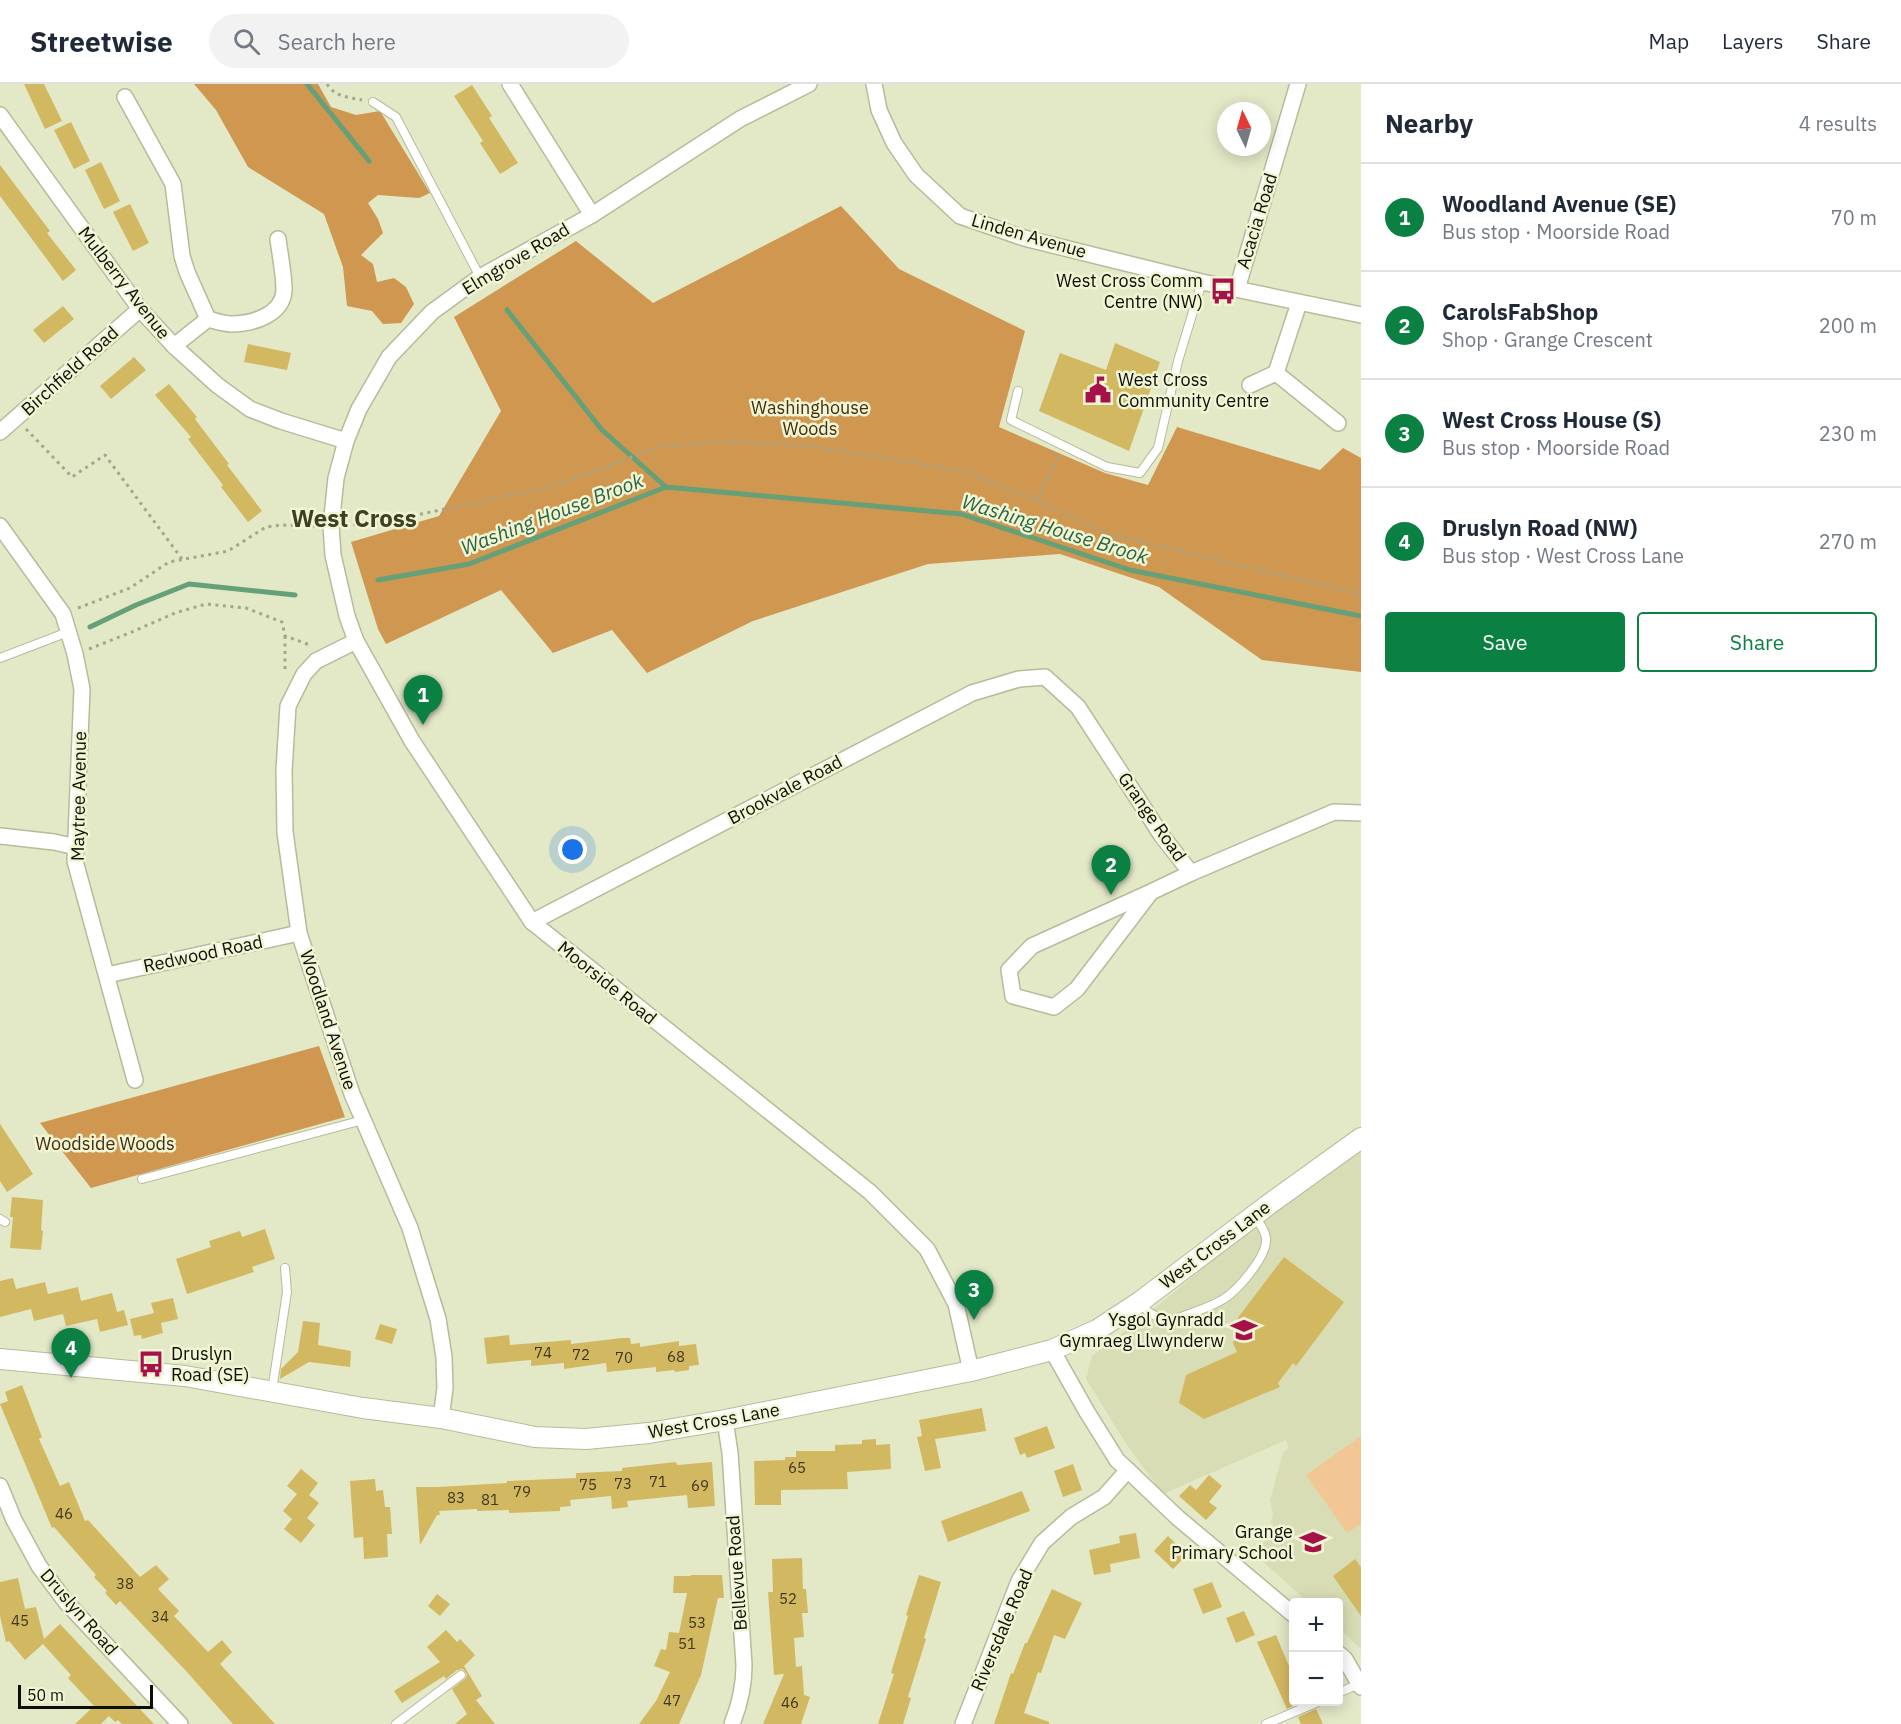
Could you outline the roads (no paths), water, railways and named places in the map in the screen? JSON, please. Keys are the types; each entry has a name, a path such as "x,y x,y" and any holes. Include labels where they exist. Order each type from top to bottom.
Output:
{"street":[{"path":"510,84 592,215"},
{"name":"Elmgrove Road","path":"331,526 336,478 346,441 359,409 389,357 432,312 480,277 592,215 740,119 809,84"},
{"name":"Linden Avenue","path":"874,84 879,110 894,143 916,175 960,216 1024,238 1202,282 1361,315"},
{"name":"Acacia Road","path":"1237,289 1298,84"},
{"path":"125,97 173,184 182,256 208,319"},
{"name":"Mulberry Avenue","path":"0,116 140,309 174,346 217,385 250,409 346,441"},
{"path":"208,319 230,325 256,321 281,305 284,291 278,239"},
{"path":"1250,385 1276,373 1299,303"},
{"name":"Birchfield Road","path":"0,432 140,309"},
{"path":"174,346 208,319"},
{"path":"1276,373 1338,423"},
{"name":"Maytree Avenue","path":"0,526 63,614 75,654 82,689 75,861 135,1080"},
{"name":"Moorside Road","path":"331,526 337,580 346,616 356,641 412,741 532,922 870,1192 927,1249 956,1304 971,1371"},
{"name":"Woodland Avenue","path":"356,641 316,661 304,674 288,706 285,832 299,933 352,1094 410,1228 438,1319 445,1367 441,1418"},
{"name":"Brookvale Road","path":"532,922 972,693 1019,679 1045,676"},
{"name":"Grange Road","path":"1045,676 1078,707 1162,837 1191,873 1334,812 1361,813"},
{"path":"0,836 76,847"},
{"path":"1151,892 1077,988 1054,1007 1013,996 1010,970 1032,946 1191,873"},
{"name":"Redwood Road","path":"107,975 299,933"},
{"name":"West Cross Lane","path":"0,1359 185,1376 271,1393 441,1418 535,1437 586,1439 649,1433 971,1371 1052,1350 1097,1330 1141,1301 1361,1137"},
{"path":"1052,1350 1087,1413 1117,1460 1178,1518 1289,1612"},
{"name":"Bellevue Road","path":"725,1420 730,1453 744,1665 744,1686 732,1724"},
{"name":"Riversdale Road","path":"963,1724 1019,1581 1042,1543 1071,1517 1104,1497 1128,1470"},
{"name":"Druslyn Road","path":"0,1486 14,1520 39,1566 66,1602 180,1724"},
{"path":"1343,1657 1360,1685"}],"lane":[{"path":"373,102 396,117 480,277"},
{"path":"1018,391 1011,420 1107,466 1140,473 1158,448 1178,361 1202,282"},
{"path":"0,658 68,632"},
{"path":"142,1179 363,1120"},
{"path":"1141,1301 1148,1312 1167,1322 1222,1300 1244,1281 1264,1251 1266,1238 1254,1216"},
{"path":"271,1393 286,1292 285,1268"},
{"path":"396,1724 461,1675"},
{"path":"1343,1691 1360,1685"},
{"path":"1266,1724 1307,1706"}],"waterway":[{"name":"Washing House Brook","path":"307,84 369,161"},
{"name":"Washing House Brook","path":"507,310 602,430 666,487"},
{"name":"Washing House Brook","path":"378,580 469,564 666,487 961,514 1130,570 1361,616"},
{"name":"Washing House Brook","path":"90,627 136,605 189,584 295,595"}],"place":[{"name":"West Cross Comm Centre (NW)","path":"1223,291"},
{"name":"West Cross Community Centre","path":"1098,390"},
{"name":"Woodland Avenue (SE)","path":"423,725"},
{"name":"CarolsFabShop","path":"1111,895"},
{"name":"West Cross House (S)","path":"974,1320"},
{"name":"Ysgol Gynradd Gymraeg Llwynderw","path":"1244,1330"},
{"name":"Druslyn Road (SE)","path":"151,1364"},
{"name":"Druslyn Road (NW)","path":"71,1378"},
{"name":"Grange Primary School","path":"1313,1542"}],"district":[{"name":"West Cross","path":"354,519"}],"park label":[{"name":"Washinghouse Woods","path":"810,418"},
{"name":"Woodside Woods","path":"105,1144"}]}
